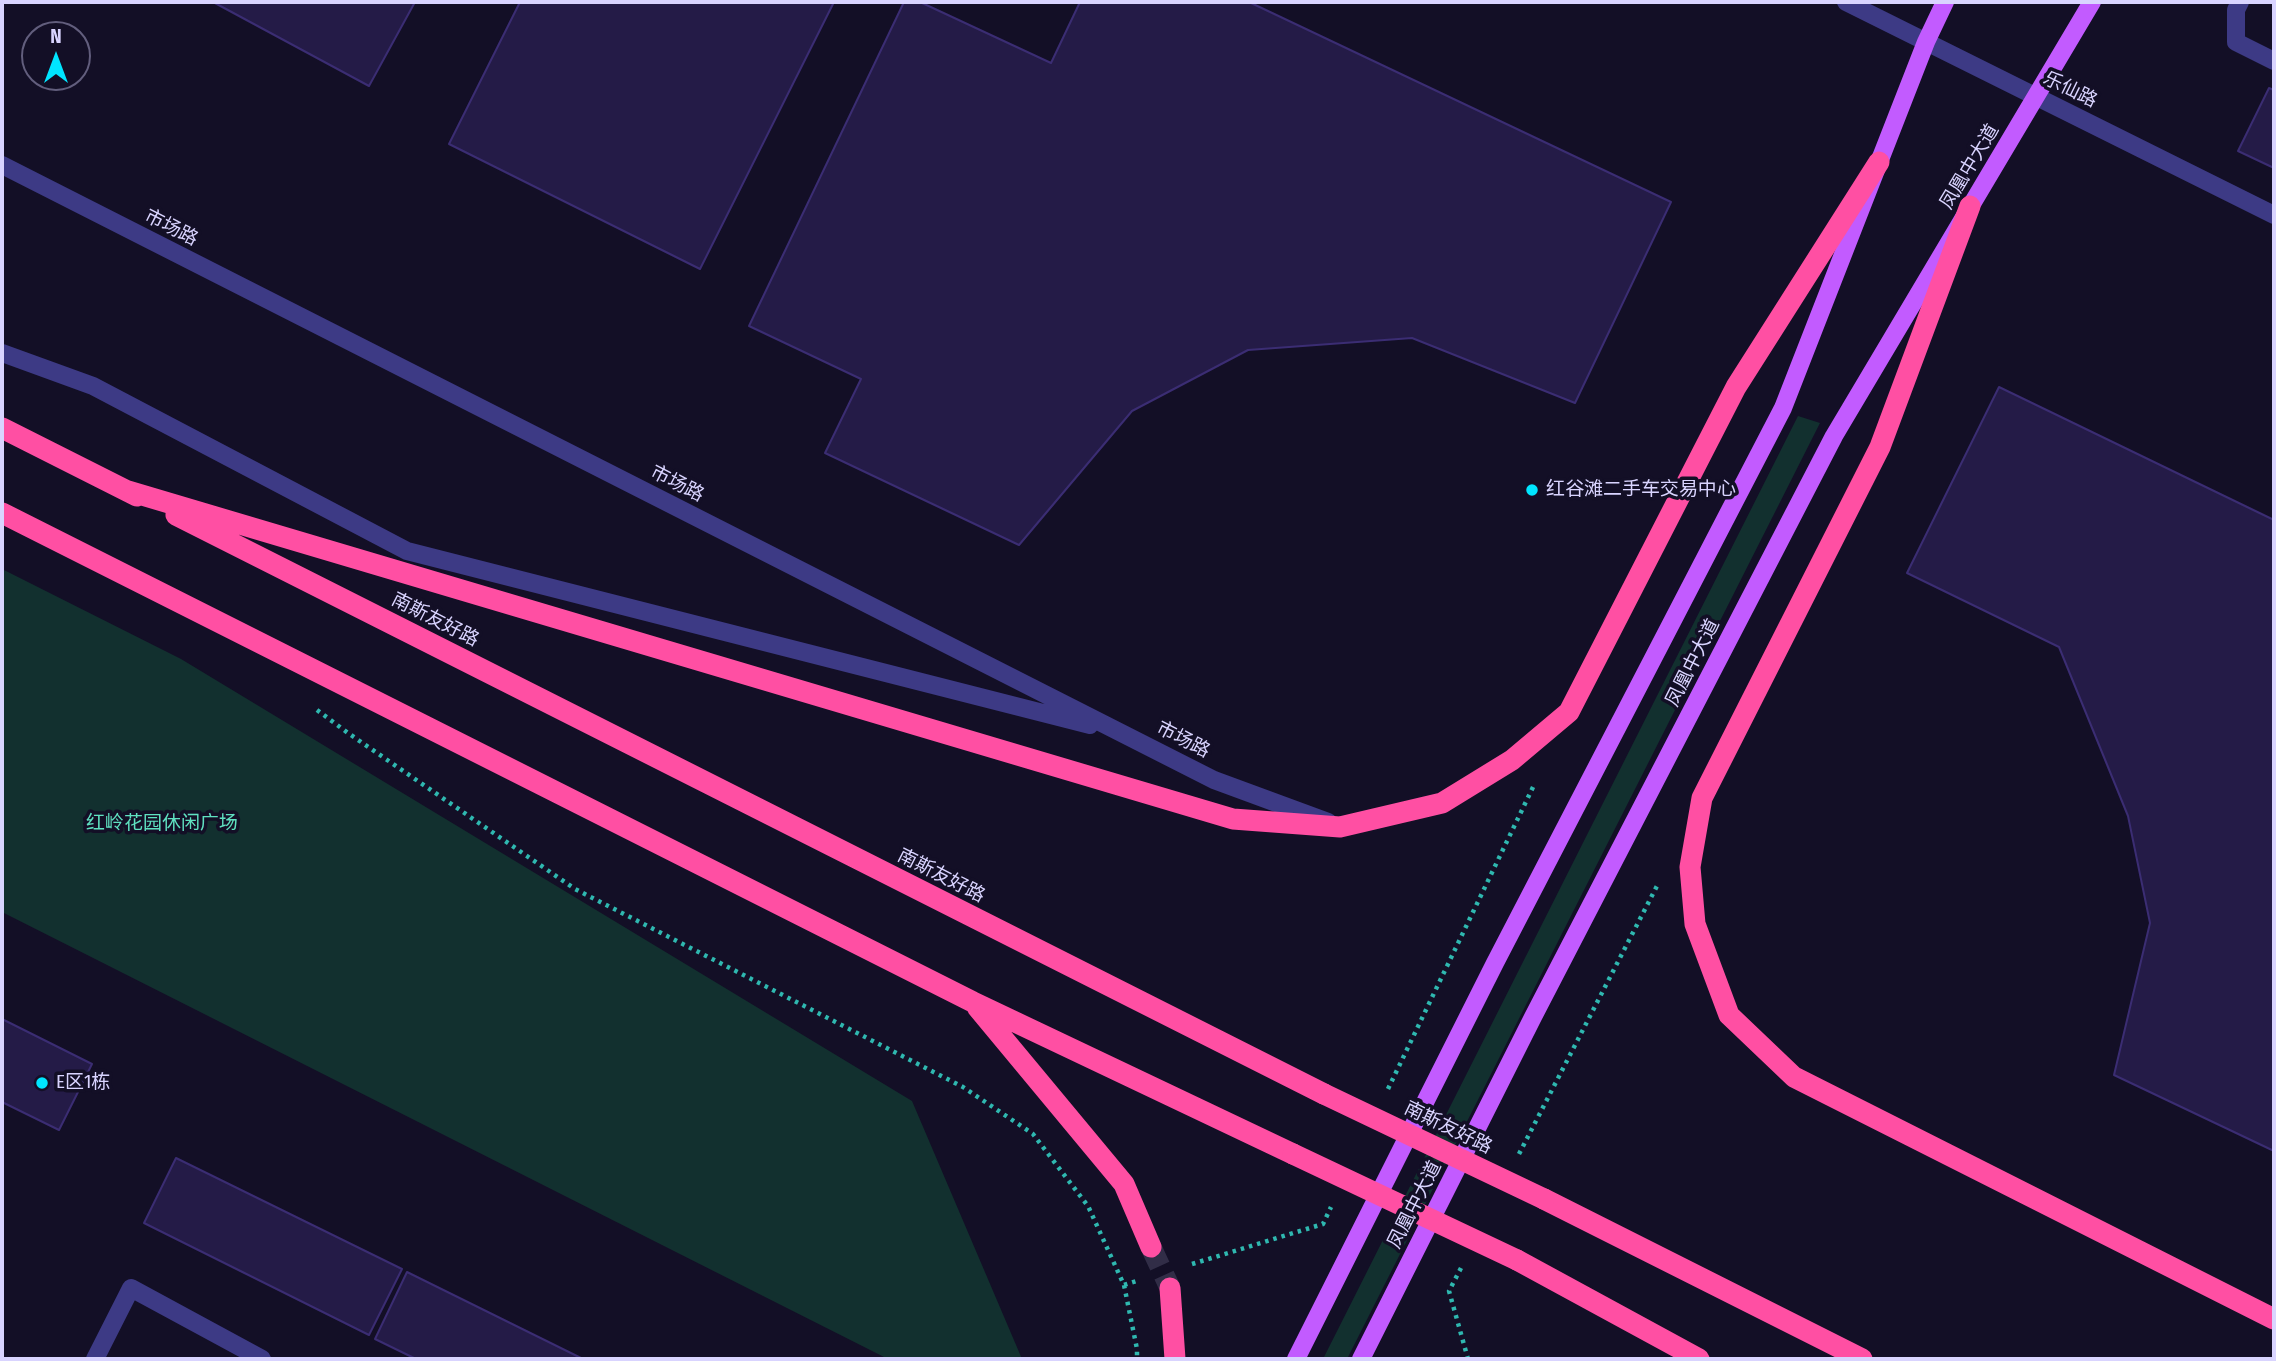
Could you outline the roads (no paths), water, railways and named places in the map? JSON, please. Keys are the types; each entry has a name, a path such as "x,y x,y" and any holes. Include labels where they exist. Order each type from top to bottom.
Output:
{"highway":[{"path":"125,490 1233,818 1340,827 1442,803 1512,760 1569,712 1735,387 1879,162"},
{"path":"1970,206 1880,447 1702,798 1690,867 1695,923 1730,1016 1794,1077 2274,1319"},
{"name":"南斯友好路","path":"2,428 1324,1094 1544,1199 1863,1359"},
{"path":"2,513 974,1002 1517,1260 1699,1359"},
{"path":"974,1002 1124,1184 1152,1247"},
{"path":"1170,1288 1175,1359"}],"main road":[{"name":"凤凰中大道","path":"1296,1359 1501,951 1783,408 1926,42 1945,2"},
{"name":"凤凰中大道","path":"1361,1359 1533,1017 1834,436 2092,2"}],"street":[{"name":"乐仙路","path":"1846,2 2274,215"},
{"path":"2240,2 2235,10 2235,41 2274,61"},
{"name":"市场路","path":"2,165 1214,780 1340,827"},
{"path":"2,352 93,386 408,551 1124,734"},
{"path":"95,1359 131,1288 262,1359"}],"tunnel":[{"path":"1151,1247 1170,1288"}],"place":[{"name":"红谷滩二手车交易中心","path":"1532,490"},
{"name":"E区1栋","path":"42,1083"}],"park label":[{"name":"红岭花园休闲广场","path":"162,824"}]}
